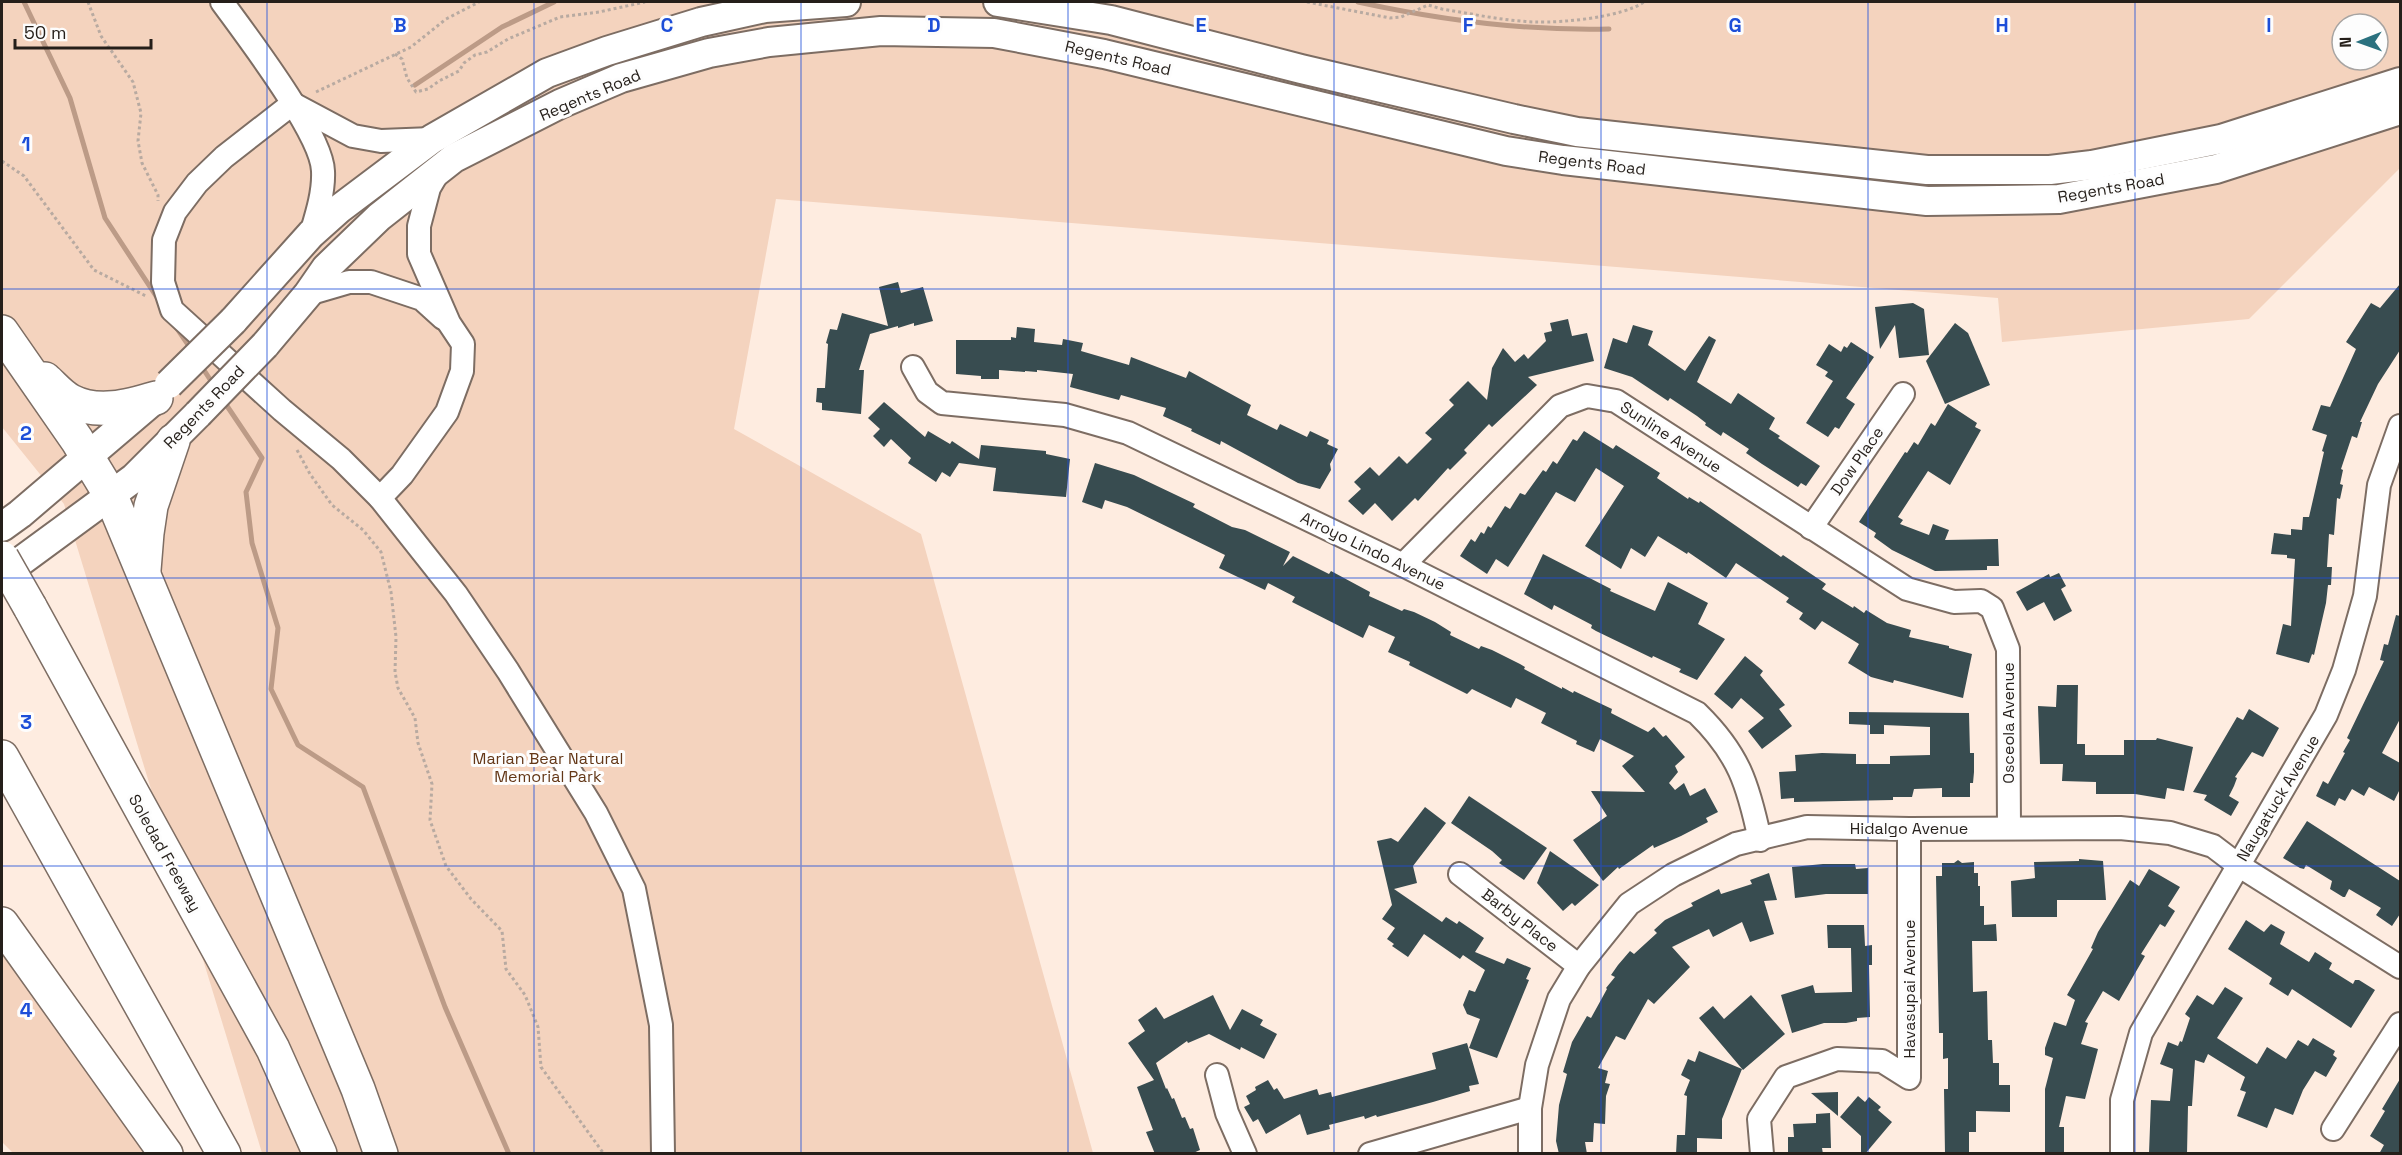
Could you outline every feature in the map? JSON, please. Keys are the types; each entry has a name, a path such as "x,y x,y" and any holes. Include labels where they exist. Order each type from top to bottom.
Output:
{"highway":[{"path":"2,332 87,455 111,496 358,1089 381,1154"},
{"path":"22,358 70,401 83,405 116,409 162,391"},
{"path":"144,575 147,533 152,506 173,441"},
{"name":"Soledad Freeway","path":"2,558 273,1049 320,1154"},
{"path":"2,757 224,1154"},
{"path":"2,924 166,1154"}],"main road":[{"name":"Regents Road","path":"2,527 162,391 233,321 311,234 339,209 432,139 547,73 607,51 701,22 765,8 846,2"},
{"name":"Regents Road","path":"998,2 1111,20 1323,75 1514,120 1577,132 1927,170 2050,171 2092,165 2221,139 2400,82"},
{"name":"Regents Road","path":"2,575 134,478 173,441 264,345 308,294 326,268 379,217 454,158 560,104 621,78 709,53 759,44 881,31 994,33 1104,54 1506,152 1927,201 2059,199 2216,169 2400,110"}],"street":[{"path":"222,2 292,104 315,142 323,168 323,187 311,234"},
{"path":"292,104 224,157 197,183 175,212 164,240 163,282 172,310 282,410 341,459 380,498 456,594 508,671 596,813 634,889 661,1025 663,1154"},
{"path":"292,104 354,136 381,141 432,139"},
{"path":"380,498 402,475 447,412 462,371 463,344 449,323 419,254 419,226 424,205 429,188 440,169"},
{"path":"308,294 349,282 371,282 422,299 449,323"},
{"name":"Arroyo Lindo Avenue","path":"913,367 927,392 942,404 1065,415 1128,433 1404,564 1697,713 1718,734 1736,761 1749,792 1760,840"},
{"name":"Dow Place","path":"1811,528 1903,394"},
{"name":"Sunline Avenue","path":"1404,564 1560,406 1587,396 1616,401 1811,528"},
{"name":"Naugatuck Avenue","path":"2122,1154 2122,1100 2141,1034 2326,716 2344,670 2365,596 2379,485 2400,426"},
{"name":"Osceola Avenue","path":"1811,528 1907,589 1954,602 1981,601 1992,609 2008,649 2009,828"},
{"name":"Hidalgo Avenue","path":"1530,1154 1530,1108 1536,1065 1560,999 1579,966 1629,904 1673,875 1736,844 1807,827 1909,830 2120,828 2170,833 2213,846 2238,865 2400,967"},
{"name":"Havasupai Avenue","path":"1762,1154 1760,1119 1786,1077 1837,1059 1882,1061 1909,1077 1909,830"},
{"name":"Barby Place","path":"1461,874 1579,966"},
{"path":"2333,1129 2400,1024"},
{"path":"1217,1075 1227,1113 1245,1154"},
{"path":"1370,1154 1530,1108"}],"path":[{"path":"88,2 101,36 133,82 141,113 138,141 142,163 158,195 158,228 164,240"},
{"path":"292,104 411,47 446,19 479,2"},
{"path":"395,54 402,59 407,78 416,92 428,89 459,71 464,63 475,55 488,52 508,39 560,17 599,12 645,2"},
{"path":"1307,2 1390,18 1401,17 1428,5 1536,22 1610,16 1635,8 1644,2"},
{"path":"2,161 24,176 94,270 144,296"},
{"path":"296,449 332,505 363,530 381,552 391,592 396,637 395,672 398,688 415,717 418,743 432,784 430,820 446,866 471,899 502,931 506,969 525,995 538,1027 541,1067 604,1154"}],"green space":[{"name":"Marian Bear Natural Memorial Park","path":"2,2 2400,2 2400,168 2249,319 2002,342 1998,298 776,199 734,429 921,534 1093,1153 262,1153 64,504 2,427"},
{"path":"2,948 151,1153 13,1153 2,1142"}],"building":[{"path":"898,282 901,293 923,287 933,321 914,326 914,323 898,328 898,326 870,334 859,370 864,370 861,414 822,410 822,403 816,402 817,388 825,388 828,344 826,343 830,329 837,330 842,313 888,326 879,287"},
{"path":"2400,284 2400,350 2378,384 2360,422 2362,422 2357,438 2352,436 2341,469 2343,470 2340,484 2343,485 2340,499 2337,498 2334,535 2329,534 2327,567 2332,567 2331,585 2328,585 2314,655 2312,654 2309,663 2276,654 2283,624 2291,626 2295,559 2287,558 2287,555 2271,554 2274,533 2291,535 2291,529 2302,530 2303,517 2309,517 2327,435 2312,430 2321,405 2330,407 2356,349 2346,342 2371,303 2380,308"},
{"path":"1913,303 1924,309 1929,355 1899,358 1895,325 1880,349 1875,307"},
{"path":"1568,319 1572,336 1587,333 1594,361 1528,377 1537,385 1492,427 1489,424 1464,450 1467,453 1450,470 1448,468 1418,501 1415,498 1392,521 1375,503 1363,515 1348,501 1361,489 1354,482 1370,467 1379,476 1399,456 1407,464 1432,439 1425,433 1454,405 1449,400 1468,381 1487,400 1492,368 1503,348 1515,362 1524,354 1528,359 1546,341 1544,333 1552,331 1550,323"},
{"path":"1955,323 1968,333 1990,385 1945,404 1926,361"},
{"path":"1633,325 1653,331 1648,345 1685,371 1709,336 1716,340 1697,382 1731,404 1738,393 1775,418 1769,429 1780,436 1778,438 1820,466 1806,486 1801,483 1798,487 1762,464 1746,453 1749,449 1723,432 1721,436 1670,398 1668,401 1632,377 1604,368 1613,338 1627,343"},
{"path":"1017,327 1035,329 1034,342 1062,345 1063,339 1083,343 1081,351 1129,365 1131,357 1186,378 1189,371 1251,405 1247,415 1277,430 1280,424 1307,437 1310,431 1329,440 1327,444 1338,449 1330,464 1331,470 1320,489 1298,483 1221,441 1220,445 1163,416 1166,408 1121,395 1119,400 1070,387 1073,374 1037,370 1037,372 1025,372 999,370 999,379 981,379 981,376 956,374 956,340 1011,340 1011,337 1016,338"},
{"path":"1851,342 1874,357 1846,398 1855,404 1839,429 1835,427 1828,437 1806,423 1833,381 1825,376 1828,372 1816,365 1829,344 1841,352 1844,346 1847,348"},
{"path":"884,402 925,437 928,431 950,444 952,441 979,459 981,445 1046,451 1046,454 1070,459 1066,497 993,491 996,468 959,463 950,477 942,472 936,482 908,463 911,458 891,439 884,447 873,436 880,429 868,418"},
{"path":"1948,404 1977,423 1975,427 1981,430 1950,485 1928,471 1898,517 1903,520 1900,524 1929,535 1933,524 1949,530 1945,540 1998,539 1999,566 1987,566 1987,570 1935,571 1892,550 1874,537 1876,533 1859,522 1905,452 1907,453 1914,442 1918,445 1931,423 1935,426"},
{"path":"1584,431 1613,449 1616,445 1660,473 1657,478 1688,499 1689,497 1699,503 1700,501 1781,557 1783,555 1826,584 1822,589 1853,608 1854,606 1864,613 1866,610 1887,623 1911,630 1909,637 1972,654 1963,698 1894,680 1893,683 1871,677 1848,663 1859,644 1822,621 1815,630 1799,619 1803,613 1786,602 1789,598 1736,563 1726,578 1688,552 1687,554 1658,536 1645,557 1631,548 1621,569 1585,546 1624,486 1596,468 1575,502 1556,492 1508,567 1496,559 1487,574 1460,556 1471,539 1475,542 1481,532 1484,534 1488,526 1491,528 1505,506 1510,509 1520,493 1525,495 1543,470 1546,472 1553,461 1557,464 1573,439 1577,441"},
{"path":"1095,463 1134,475 1195,504 1193,507 1232,527 1245,530 1290,552 1283,566 1293,556 1329,574 1331,571 1370,592 1369,596 1402,611 1404,609 1414,612 1435,622 1451,632 1450,635 1479,649 1481,646 1492,650 1562,689 1562,687 1573,693 1574,691 1612,709 1611,713 1648,732 1654,727 1663,737 1666,735 1685,757 1675,766 1678,772 1669,783 1675,790 1684,783 1690,796 1705,788 1718,812 1706,818 1708,822 1681,836 1654,848 1653,845 1619,869 1618,867 1603,881 1573,840 1607,816 1591,791 1645,792 1622,766 1634,756 1600,739 1594,752 1576,744 1577,741 1541,723 1546,713 1516,698 1511,708 1472,689 1467,694 1388,652 1395,637 1369,625 1363,638 1292,602 1295,597 1268,583 1265,590 1219,568 1225,555 1127,507 1105,500 1102,509 1082,502"},
{"path":"1543,554 1611,589 1610,591 1655,611 1668,582 1708,603 1698,624 1725,639 1697,680 1679,672 1681,669 1596,631 1591,628 1592,625 1554,605 1552,610 1524,594"},
{"path":"2059,573 2066,586 2061,589 2072,611 2054,621 2044,602 2027,611 2016,592 2049,574 2050,577"},
{"path":"2396,615 2400,616 2400,719 2382,753 2400,763 2400,789 2394,801 2369,787 2364,796 2352,789 2345,801 2339,798 2335,806 2316,796 2323,781 2328,784 2345,753 2343,752 2350,740 2347,738 2384,661 2380,660 2384,644 2388,645"},
{"path":"1745,656 1763,671 1760,675 1785,705 1779,709 1792,726 1762,749 1748,731 1764,718 1741,698 1732,709 1714,694"},
{"path":"2057,685 2078,685 2077,744 2085,744 2085,755 2124,755 2124,740 2156,740 2157,738 2193,747 2184,791 2167,788 2165,799 2135,794 2096,794 2096,782 2062,781 2063,764 2040,764 2038,706 2056,707"},
{"path":"2249,709 2279,728 2263,757 2252,752 2235,777 2237,778 2229,796 2239,802 2231,816 2204,800 2207,795 2193,792 2237,717 2243,720"},
{"path":"1849,712 1969,713 1970,753 1974,753 1970,797 1942,797 1942,788 1914,789 1912,797 1893,797 1893,800 1794,802 1794,798 1781,799 1779,772 1796,771 1795,755 1856,754 1856,764 1890,764 1890,756 1930,755 1930,727 1884,725 1884,734 1870,734 1870,725 1849,724"},
{"path":"1469,796 1547,848 1524,880 1499,863 1502,860 1492,851 1451,823"},
{"path":"1425,807 1446,823 1413,866 1417,883 1394,889 1442,922 1446,917 1457,924 1459,921 1484,938 1475,952 1504,964 1507,958 1531,968 1526,979 1529,980 1497,1058 1469,1048 1480,1019 1467,1014 1463,1005 1469,990 1475,992 1485,970 1463,955 1460,959 1424,934 1408,957 1392,946 1394,944 1387,939 1395,928 1382,919 1392,905 1377,841 1391,838 1398,842"},
{"path":"2307,821 2400,881 2400,914 2392,926 2376,915 2381,908 2349,889 2343,897 2330,889 2332,881 2306,865 2304,869 2300,868 2283,858"},
{"path":"1550,851 1599,885 1575,906 1572,903 1563,911 1537,883"},
{"path":"2079,859 2103,861 2106,900 2057,900 2057,917 2012,917 2011,881 2035,878 2034,862 2079,861"},
{"path":"1958,860 1962,863 1974,862 1974,873 1978,873 1978,886 1980,886 1980,906 1984,906 1984,925 1996,924 1997,941 1972,941 1973,992 1987,991 1988,1040 1992,1040 1993,1063 1999,1063 1999,1085 2010,1085 2010,1112 1976,1111 1976,1132 1969,1132 1969,1154 1945,1154 1944,1089 1948,1089 1948,1058 1943,1059 1943,1033 1939,1033 1936,876 1942,876 1942,863 1954,863"},
{"path":"1855,864 1856,869 1868,868 1868,894 1826,894 1795,898 1792,867"},
{"path":"2149,869 2180,887 2168,906 2175,911 2165,927 2160,924 2141,954 2145,956 2119,1001 2103,991 2085,1022 2088,1023 2081,1044 2098,1049 2085,1099 2066,1096 2059,1127 2064,1127 2064,1154 2045,1154 2045,1089 2053,1058 2045,1055 2045,1048 2054,1022 2066,1026 2075,1000 2067,995 2093,949 2091,948 2098,932 2130,880 2139,886"},
{"path":"1769,873 1777,900 1764,901 1774,934 1750,942 1742,922 1713,937 1709,929 1672,947 1690,967 1654,1004 1648,999 1625,1040 1616,1036 1598,1068 1608,1071 1605,1083 1610,1084 1606,1096 1605,1124 1594,1123 1593,1142 1585,1142 1587,1154 1559,1154 1556,1141 1559,1105 1567,1074 1563,1072 1572,1042 1587,1016 1591,1018 1606,988 1615,977 1611,975 1618,965 1630,951 1634,954 1657,933 1654,930 1665,920 1693,906 1691,903 1719,889 1721,894 1752,884 1750,880"},
{"path":"2246,920 2264,932 2271,924 2285,932 2280,944 2309,962 2315,952 2332,963 2329,969 2353,984 2355,980 2359,980 2375,990 2351,1028 2292,989 2288,996 2269,984 2272,978 2228,949"},
{"path":"1827,925 1864,925 1865,946 1872,945 1872,965 1869,965 1870,1017 1857,1018 1857,1021 1846,1023 1824,1023 1792,1033 1781,995 1813,985 1815,993 1852,992 1851,948 1828,948"},
{"path":"2225,987 2243,998 2217,1038 2257,1064 2267,1047 2286,1059 2298,1040 2308,1046 2313,1038 2335,1051 2333,1055 2337,1058 2326,1077 2315,1071 2303,1090 2293,1115 2275,1108 2267,1128 2237,1116 2246,1092 2240,1090 2245,1077 2208,1054 2204,1063 2195,1060 2192,1106 2188,1106 2187,1154 2149,1153 2151,1100 2170,1101 2173,1069 2160,1064 2168,1042 2178,1046 2180,1041 2182,1042 2190,1018 2185,1014 2197,995 2213,1005"},
{"path":"1213,995 1230,1030 1242,1009 1263,1020 1260,1025 1277,1034 1264,1059 1209,1034 1188,1043 1187,1041 1156,1063 1166,1089 1172,1099 1174,1098 1182,1118 1185,1117 1190,1129 1193,1128 1200,1150 1191,1154 1155,1154 1146,1132 1153,1130 1137,1087 1154,1080 1128,1043 1145,1031 1138,1020 1156,1007 1164,1019"},
{"path":"1751,995 1785,1034 1743,1070 1699,1018 1713,1006 1724,1019"},
{"path":"1467,1043 1479,1084 1469,1086 1470,1091 1433,1102 1377,1117 1376,1115 1365,1119 1364,1116 1329,1125 1330,1129 1307,1135 1300,1114 1266,1134 1258,1119 1253,1122 1244,1107 1250,1104 1246,1096 1256,1090 1255,1087 1268,1080 1274,1090 1277,1088 1284,1099 1317,1089 1319,1095 1331,1092 1332,1097 1436,1069 1432,1053"},
{"path":"1699,1051 1742,1069 1722,1119 1722,1139 1697,1138 1697,1154 1676,1154 1677,1135 1685,1135 1687,1096 1684,1095 1690,1080 1681,1075 1688,1059 1695,1062"},
{"path":"2400,1079 2400,1154 2379,1154 2384,1145 2370,1136 2385,1111 2382,1109"},
{"path":"1838,1092 1838,1116 1811,1093"},
{"path":"1858,1096 1865,1102 1869,1097 1881,1107 1878,1110 1892,1122 1865,1154 1861,1154 1861,1136 1840,1117"},
{"path":"1830,1113 1831,1148 1822,1148 1823,1154 1788,1154 1788,1137 1794,1137 1793,1124 1816,1123 1816,1114"}],"waterway":[{"path":"24,2 70,98 105,218 158,299"},
{"path":"415,85 502,27 554,2"},
{"path":"1358,2 1483,23 1546,28 1609,29"},
{"path":"176,327 191,349"},
{"path":"200,364 213,384"},
{"path":"223,400 262,458 246,492 252,543 278,628 271,689 298,745 363,787 445,1007 509,1154"}]}
